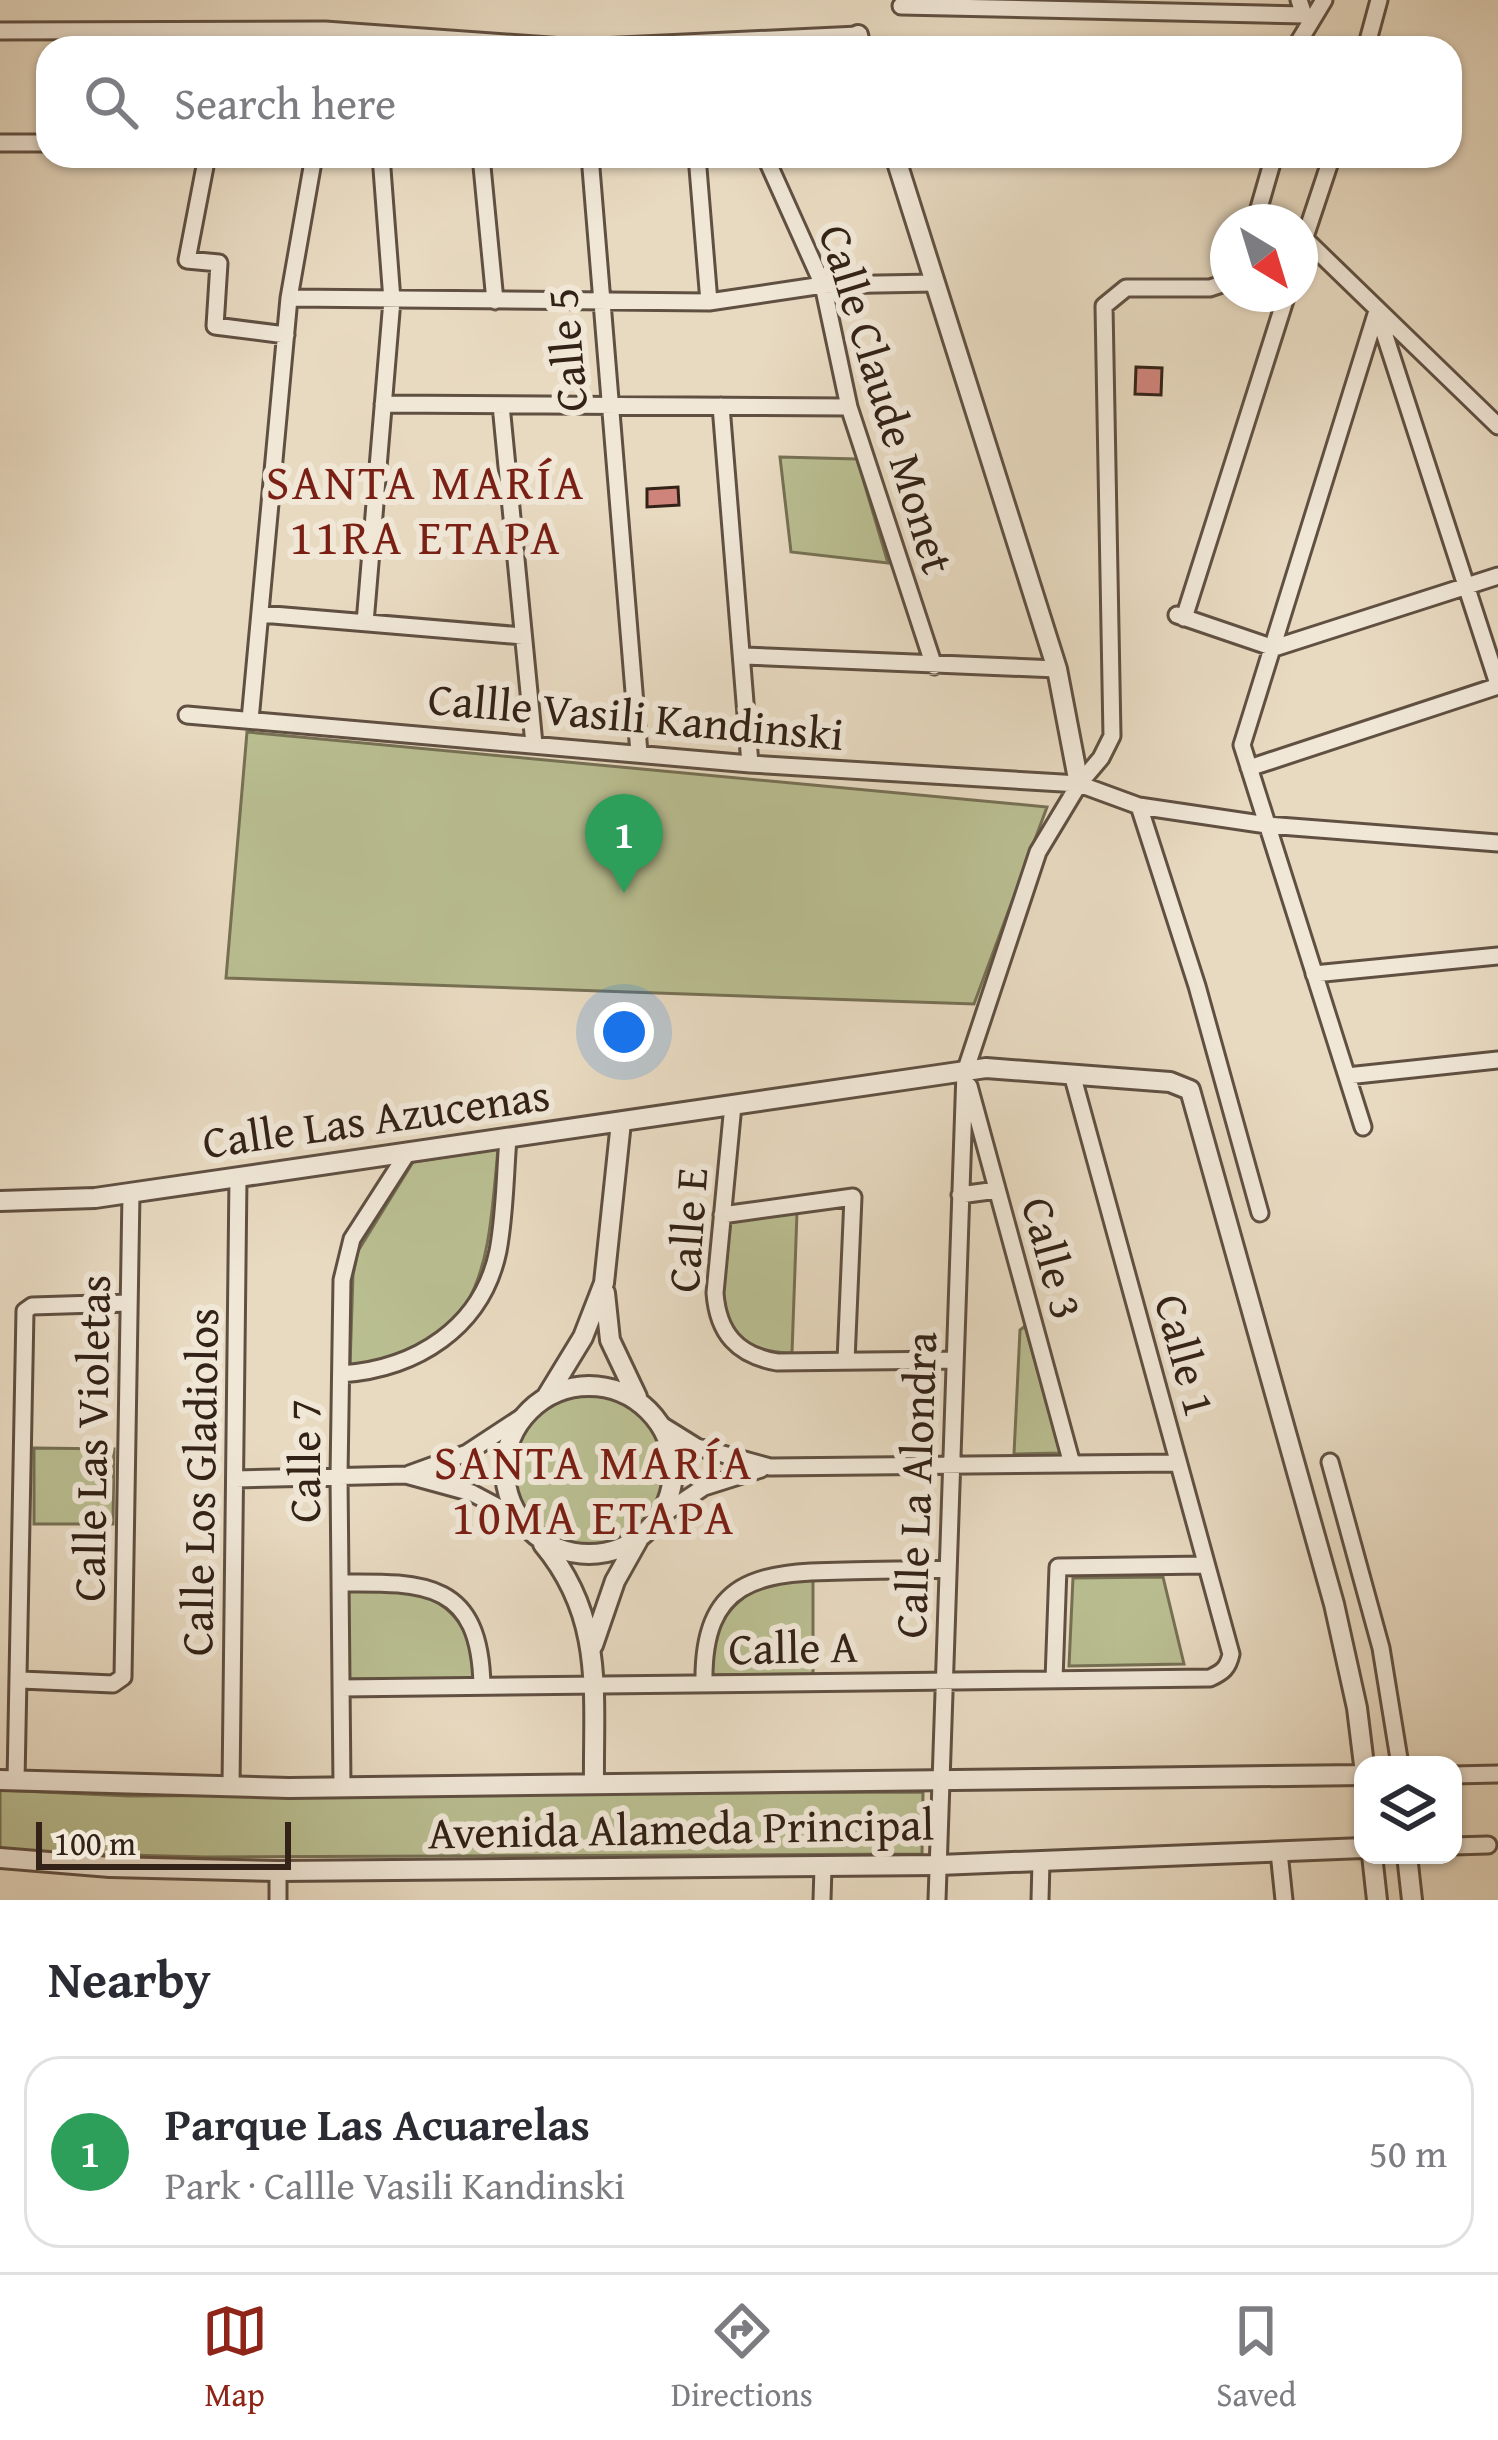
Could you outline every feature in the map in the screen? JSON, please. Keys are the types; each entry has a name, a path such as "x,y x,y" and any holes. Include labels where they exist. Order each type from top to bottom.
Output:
{"street":[{"path":"901,6 1207,6 1304,15 1299,0"},
{"path":"1302,36 1324,0"},
{"path":"1369,36 1379,0"},
{"path":"0,32 185,36"},
{"path":"0,143 36,143"},
{"path":"205,168 187,260 219,263 215,326 286,334"},
{"path":"250,719 289,298 312,168"},
{"path":"365,623 392,300 382,168"},
{"path":"483,168 495,301"},
{"name":"Calle 5","path":"591,168 639,753"},
{"path":"698,168 709,302"},
{"name":"Calle Claude Monet","path":"770,168 823,285 849,407 934,666"},
{"path":"899,168 1057,669 1079,784"},
{"path":"1261,204 1271,168"},
{"path":"1316,204 1328,168"},
{"path":"1318,259 1498,426"},
{"path":"289,298 709,302 823,285 935,284"},
{"name":"Calle La Alondra","path":"938,1900 964,1072 1038,852 1112,736 1102,314 1113,296 1126,288 1210,288"},
{"path":"1249,768 1498,685 1377,311"},
{"path":"1363,1126 1241,745 1377,311"},
{"path":"1281,312 1181,616 1274,648 1498,576"},
{"path":"383,404 849,407"},
{"path":"501,405 534,744"},
{"path":"721,406 750,764"},
{"path":"261,614 523,636"},
{"path":"744,656 1057,669"},
{"name":"Callle Vasili Kandinski","path":"187,715 750,764 1079,784 1138,806 1267,825 1498,843"},
{"path":"1138,806 1203,1008 1260,1213"},
{"path":"1314,974 1498,956"},
{"path":"1347,1076 1498,1060"},
{"name":"Calle Las Azucenas","path":"0,1202 95,1198 986,1068 1170,1082 1190,1090 1334,1604 1363,1756"},
{"name":"Calle 3","path":"964,1072 1072,1464"},
{"name":"Calle 1","path":"1072,1074 1231,1654"},
{"name":"Calle E","path":"733,1105 715,1293 724,1334 757,1359 955,1360"},
{"path":"621,1121 604,1282 610,1340 620,1367 660,1424 697,1447 770,1467"},
{"path":"341,1374 409,1361 451,1334 468,1315 487,1283 498,1249 508,1138"},
{"name":"Calle 7","path":"342,1787 342,1280 352,1239 408,1153"},
{"name":"Calle Los Gladiolos","path":"231,1787 238,1178"},
{"path":"961,1195 997,1190"},
{"name":"Calle Las Violetas","path":"21,1680 120,1682 130,1193"},
{"path":"722,1214 853,1197 846,1361"},
{"path":"406,1475 467,1454 547,1396 583,1336 604,1282"},
{"path":"8,1781 21,1680 25,1311 32,1306 129,1303"},
{"path":"547,1396 588,1385 616,1389 641,1403"},
{"path":"519,1518 507,1493 504,1466 510,1438 525,1414"},
{"path":"659,1517 671,1492 674,1463 660,1424"},
{"path":"592,1645 615,1581 640,1537 659,1517 704,1487 735,1474 770,1467 1178,1462"},
{"path":"1330,1462 1382,1648 1399,1756"},
{"path":"235,1479 406,1475 472,1492 519,1518 569,1581 592,1645 594,1784"},
{"path":"538,1538 562,1550 589,1554 616,1550 640,1537"},
{"path":"1054,1680 1058,1568 1206,1565"},
{"path":"704,1684 704,1651 712,1622 731,1597 754,1580 782,1571 948,1569"},
{"path":"340,1583 402,1582 443,1595 464,1615 477,1640 482,1686"},
{"name":"Calle A","path":"341,1688 1210,1678 1228,1666 1231,1654"},
{"name":"Avenida Alameda Principal","path":"8,1781 342,1787 1354,1774"},
{"path":"1462,1775 1498,1774"},
{"path":"1462,1846 1488,1845"},
{"name":"Avenida Alameda Principal","path":"0,1858 110,1867 278,1871 939,1865 1354,1848"},
{"path":"1280,1852 1283,1900"},
{"path":"1040,1900 1041,1862"},
{"path":"1373,1864 1377,1900"},
{"path":"1408,1864 1412,1900"},
{"path":"822,1900 823,1867"},
{"path":"278,1871 278,1900"}],"green space":[{"path":"780,457 857,459 888,563 791,552"},
{"path":"247,732 1047,807 974,1004 226,978"},
{"path":"498,1149 483,1264 455,1320 430,1340 396,1356 350,1366 358,1251 413,1162"},
{"path":"797,1212 792,1353 744,1340 732,1327 723,1291 729,1221"},
{"path":"1025,1326 1060,1453 1014,1454 1020,1330"},
{"path":"589,1392 618,1398 643,1415 660,1440 666,1469 660,1498 643,1523 618,1540 589,1546 560,1540 535,1523 518,1498 512,1469 518,1440 535,1415 560,1398"},
{"path":"34,1448 114,1449 113,1524 34,1524"},
{"path":"1163,1577 1184,1664 1069,1666 1073,1578"},
{"path":"780,1579 813,1580 813,1674 709,1675 714,1641 727,1614 749,1594"},
{"path":"400,1590 432,1600 456,1618 470,1645 473,1679 349,1679 348,1591"},
{"path":"0,1790 129,1796 923,1792 922,1854 205,1857 8,1852 0,1851"}],"building":[{"path":"1136,367 1162,368 1161,395 1135,394"},
{"path":"678,487 679,505 647,507 647,489"}],"place":[{"name":"Parque Las Acuarelas","path":"624,893"}],"district":[{"name":"SANTA MARÍA 11RA ETAPA","path":"426,510"},
{"name":"SANTA MARÍA 10MA ETAPA","path":"594,1490"}]}
